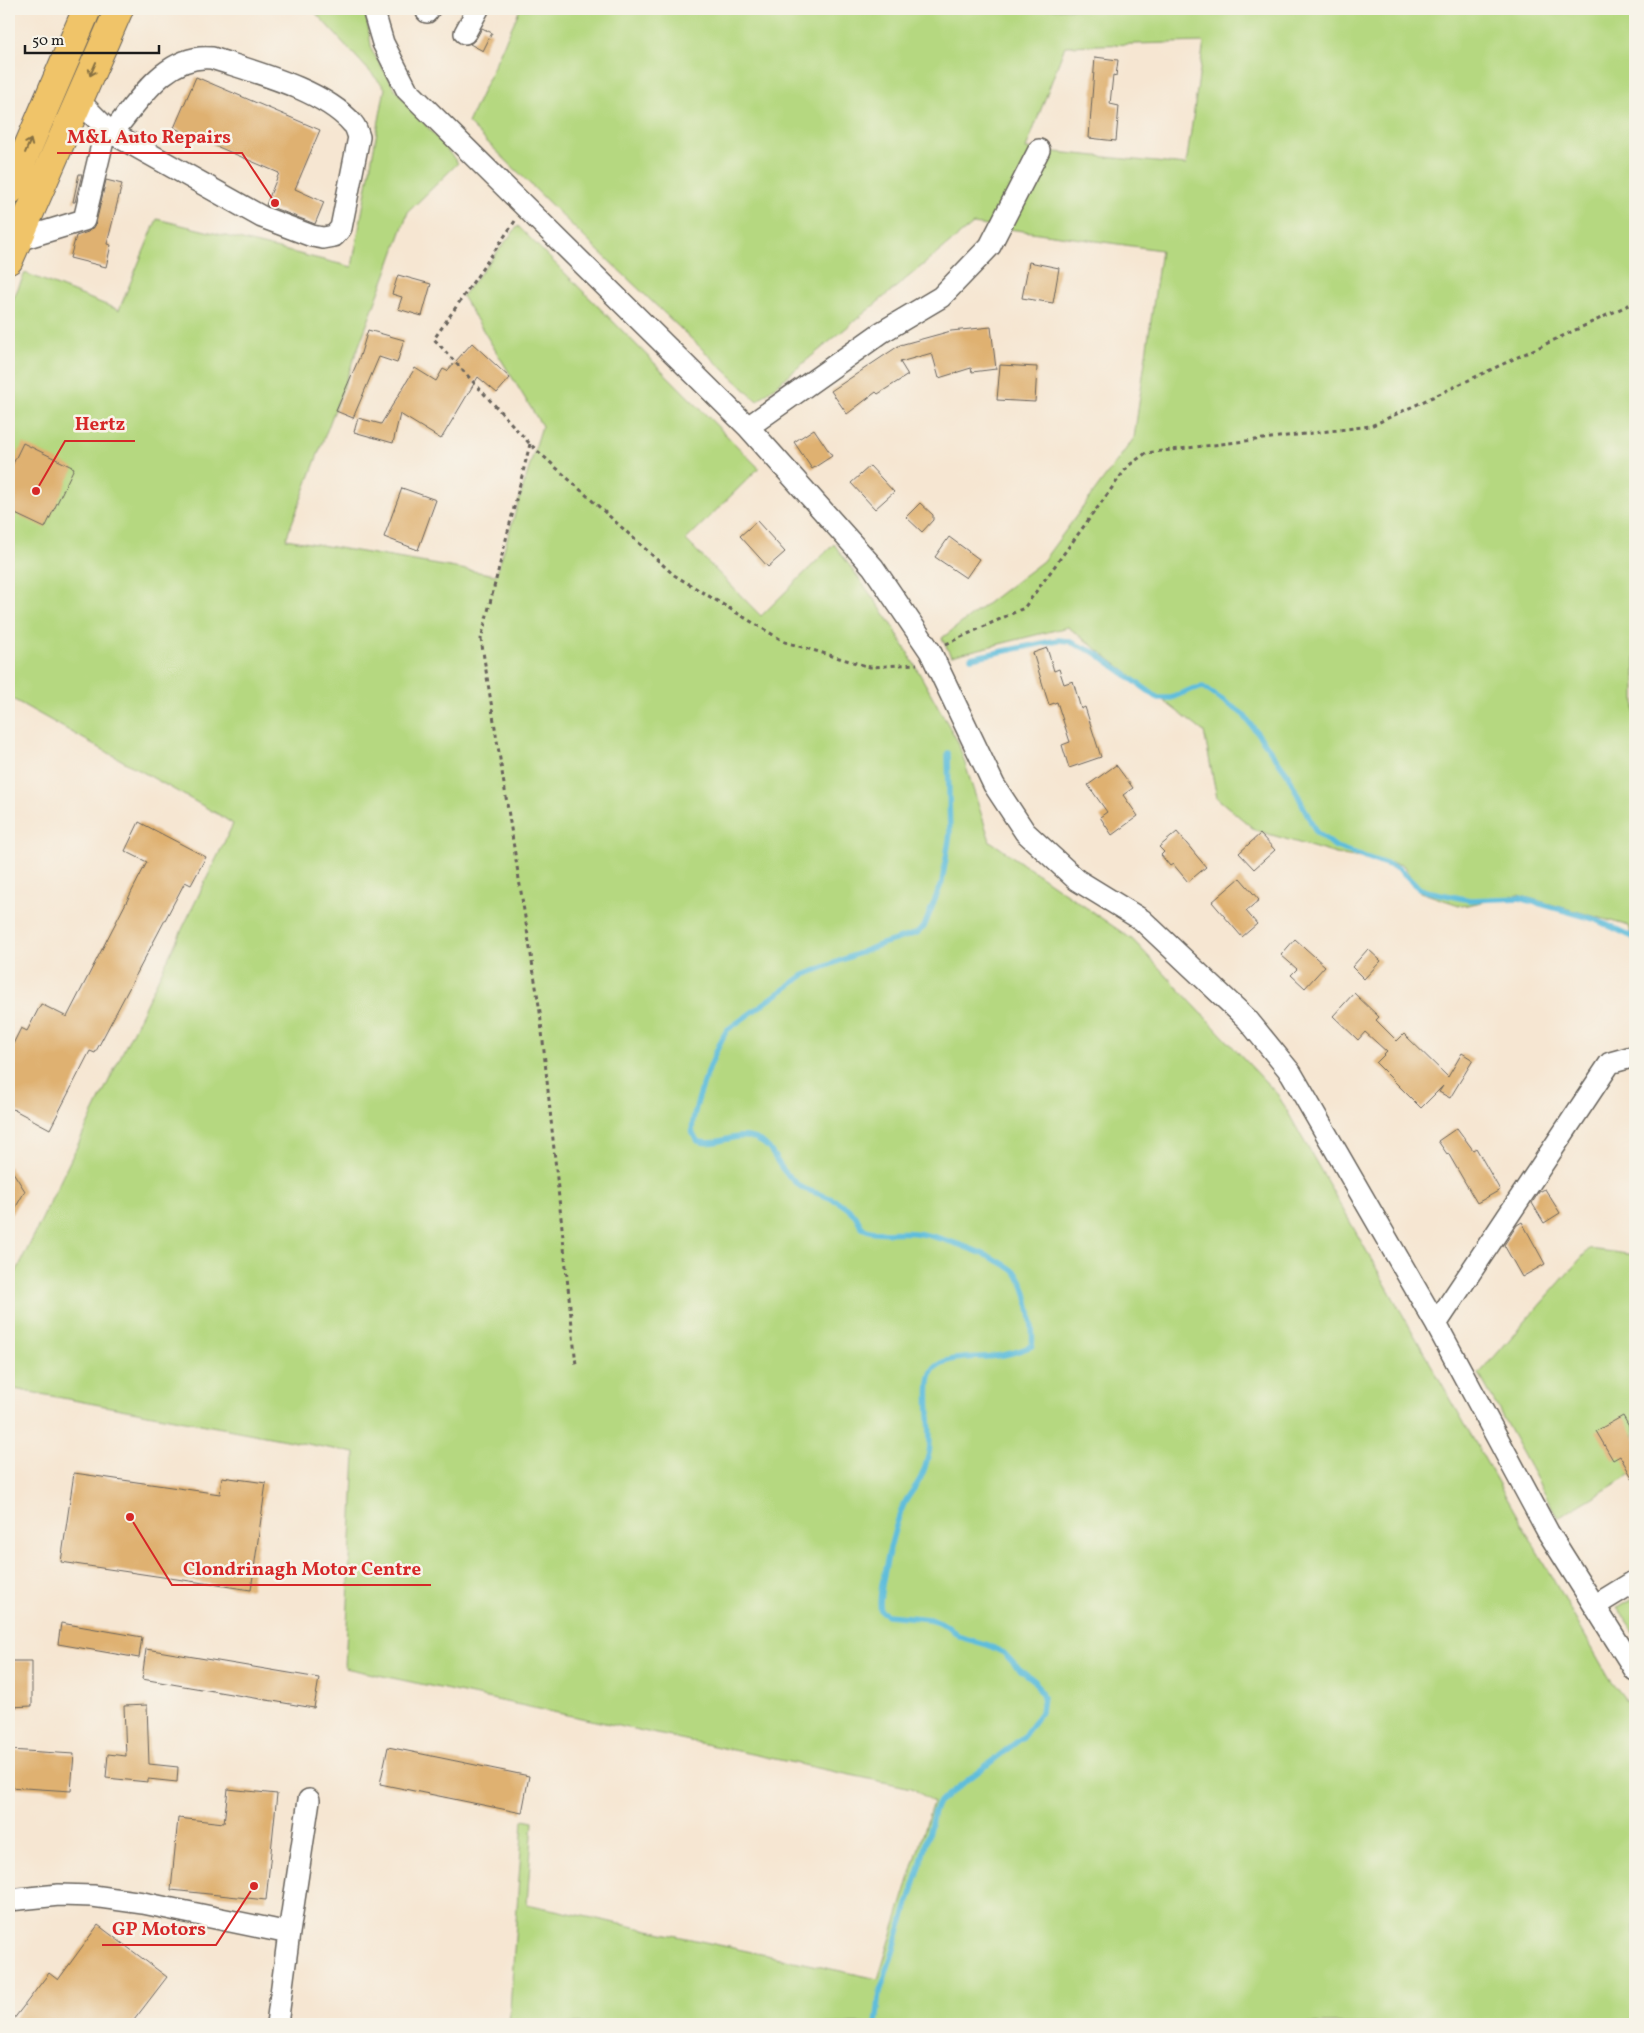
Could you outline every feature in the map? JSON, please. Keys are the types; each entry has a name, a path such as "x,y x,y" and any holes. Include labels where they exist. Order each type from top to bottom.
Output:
{"main road":[{"path":"9,191 87,9"},
{"path":"13,250 119,9"}],"street":[{"path":"373,9 382,43 408,90 748,427 873,567 930,651 994,785 1025,832 1077,880 1142,920 1247,1019 1291,1073 1436,1324 1548,1532 1596,1605 1635,1670"},
{"path":"465,33 478,9"},
{"path":"13,250 84,220 109,130 172,66 200,56 212,58 319,97 340,111 354,124 359,137 341,228 334,236 323,238 312,236 262,217 109,130 79,101"},
{"path":"748,427 882,332 941,297 990,246 1039,150"},
{"path":"1436,1324 1610,1063 1635,1056"},
{"path":"1596,1605 1635,1581"},
{"path":"278,2024 289,1933 309,1800"},
{"path":"9,1900 59,1895 123,1899 289,1933"}],"path":[{"path":"525,206 434,339 530,444 674,575 785,642 870,667 916,665 930,651 1024,608 1128,466 1146,453 1371,426 1635,302"},
{"path":"530,444 481,639 540,1012 576,1365"}],"green space":[{"path":"100,9 107,9 9,234 9,216"},
{"path":"312,9 365,9 372,51 396,90 458,163 408,212 286,539 496,575 542,426 462,296 518,226 759,468 686,540 761,616 834,544 891,623 958,742 990,841 1133,940 1278,1095 1609,1678 1635,1712 1635,2024 509,2024 523,1820 533,1822 527,1904 878,1979 933,1802 912,1788 345,1668 355,1453 9,1388 9,1287 233,824 9,697 9,308 25,273 119,310 157,219 352,267 385,88"},
{"path":"520,9 1635,9 1635,947 1629,926 1518,895 1462,906 1420,892 1403,865 1336,854 1255,830 1217,798 1204,732 1068,627 951,656 942,638 1043,561 1134,438 1161,250 973,224 757,401 586,239 468,123","holes":["1204,42 1186,165 1026,149 1065,46"]},
{"path":"1589,1249 1635,1255 1635,1472 1558,1518 1479,1374"},
{"path":"1635,1597 1635,1633 1617,1608"}],"building":[{"path":"482,28 492,33 483,51 470,44 476,39"},
{"path":"1095,57 1118,60 1116,76 1113,75 1110,104 1119,106 1116,141 1089,138"},
{"path":"196,77 320,130 295,189 324,202 315,224 266,205 279,173 174,128"},
{"path":"79,174 82,174 75,202 73,202"},
{"path":"106,180 122,184 107,244 111,245 106,267 70,258 76,236 88,232 96,223"},
{"path":"1029,262 1059,268 1053,303 1022,298"},
{"path":"398,275 431,284 422,316 398,309 402,297 392,294"},
{"path":"991,327 996,369 972,372 971,368 939,378 932,353 900,362 908,375 878,394 876,392 847,414 831,391 900,345 951,331"},
{"path":"368,330 404,340 397,363 379,357 353,418 336,411 360,356"},
{"path":"472,343 510,378 497,393 478,377 441,439 400,414 393,443 354,432 358,418 381,424 415,368 436,381 443,369 447,371"},
{"path":"1000,365 1037,367 1035,402 997,400"},
{"path":"814,429 832,456 812,469 794,442"},
{"path":"23,443 74,468 45,528 9,511 9,472"},
{"path":"870,466 894,492 875,509 851,483"},
{"path":"402,488 436,500 418,550 384,537"},
{"path":"920,503 933,515 933,520 922,532 906,517"},
{"path":"757,521 785,552 768,567 740,536"},
{"path":"949,537 979,559 966,578 935,557"},
{"path":"1047,648 1054,671 1059,669 1064,684 1073,681 1081,709 1085,707 1101,757 1069,768 1062,745 1070,742 1057,702 1049,705 1033,653"},
{"path":"1116,765 1133,788 1123,795 1138,816 1112,835 1100,817 1107,812 1088,785"},
{"path":"139,822 206,857 191,885 185,882 95,1053 90,1051 50,1129 9,1107 9,1052 21,1028 27,1031 41,1004 67,1017 147,862 125,851"},
{"path":"1177,832 1206,867 1188,882 1173,864 1170,866 1161,855 1164,852 1159,847"},
{"path":"1260,834 1275,850 1254,869 1239,853"},
{"path":"1240,878 1259,900 1246,911 1257,924 1242,937 1212,902"},
{"path":"1295,939 1325,966 1305,988 1291,975 1297,969 1281,955"},
{"path":"1368,949 1381,961 1364,979 1352,967"},
{"path":"1354,993 1379,1017 1376,1020 1397,1041 1404,1034 1448,1077 1462,1053 1473,1060 1450,1098 1439,1092 1443,1086 1421,1108 1376,1063 1387,1052 1365,1032 1358,1040 1333,1016"},
{"path":"1457,1128 1473,1150 1476,1148 1500,1190 1477,1203 1448,1153 1438,1141"},
{"path":"9,1166 25,1191 9,1219"},
{"path":"1545,1189 1560,1213 1544,1223 1532,1203 1539,1192"},
{"path":"1522,1222 1545,1264 1522,1277 1504,1245 1517,1225"},
{"path":"1623,1416 1635,1437 1635,1483 1620,1456 1613,1460 1596,1431"},
{"path":"74,1473 220,1494 222,1477 266,1483 251,1590 61,1562"},
{"path":"61,1623 142,1637 139,1658 58,1644"},
{"path":"146,1649 319,1678 314,1708 142,1679"},
{"path":"9,1661 32,1661 32,1706 9,1707"},
{"path":"147,1705 149,1764 178,1767 177,1782 148,1779 148,1782 106,1778 108,1754 126,1756 124,1706"},
{"path":"388,1747 529,1776 522,1813 380,1784"},
{"path":"9,1750 74,1754 71,1791 9,1787"},
{"path":"228,1789 277,1794 266,1900 171,1890 178,1818 224,1823"},
{"path":"98,1925 167,1977 131,2024 10,2024 49,1973 58,1980"}],"waterway":[{"path":"971,658 1058,640 1068,641 1096,653 1158,698 1171,698 1192,689 1203,687 1243,714 1287,773 1316,832 1336,847 1398,868 1419,888 1426,891 1470,900 1520,898 1594,919 1635,938"},
{"path":"876,2024 880,1992 938,1803 1023,1737 1041,1712 1043,1697 1035,1681 1017,1667 1004,1653 988,1645 960,1637 948,1626 930,1619 887,1615 881,1611 880,1603 884,1575 901,1513 906,1500 920,1479 929,1453 928,1397 930,1377 933,1370 946,1361 954,1359 1005,1355 1032,1346 1032,1330 1027,1297 1016,1273 997,1260 969,1248 926,1235 881,1233 863,1228 855,1215 842,1204 802,1188 797,1184 785,1172 772,1152 764,1144 745,1137 704,1143 694,1137 693,1125 704,1082 727,1030 804,975 882,944 917,933 924,927 942,882 950,834 948,753"}],"place":[{"name":"M&L Auto Repairs","path":"275,203"},
{"name":"Hertz","path":"36,491"},
{"name":"Clondrinagh Motor Centre","path":"130,1517"},
{"name":"GP Motors","path":"254,1886"}]}
